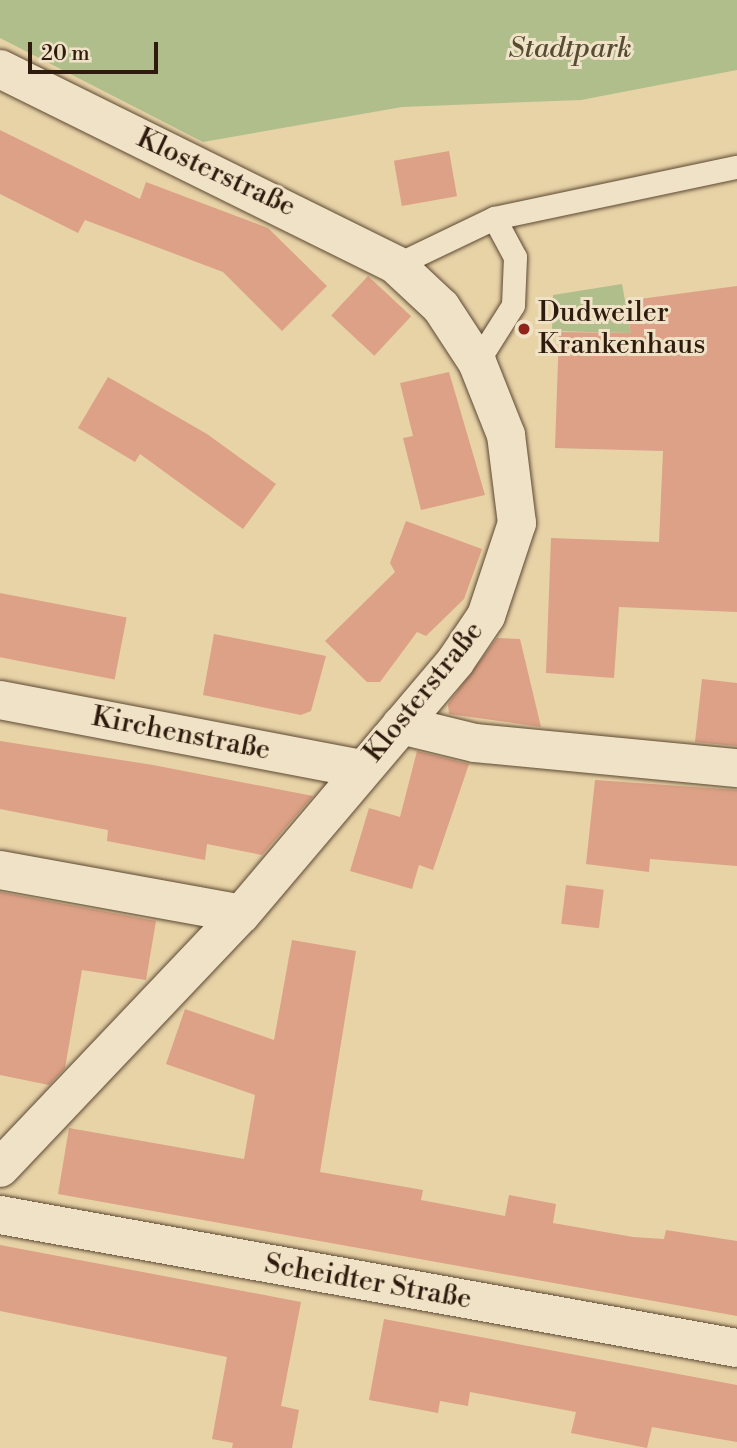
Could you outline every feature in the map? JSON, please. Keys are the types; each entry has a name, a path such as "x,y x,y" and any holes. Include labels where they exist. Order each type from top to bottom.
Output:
{"street":[{"name":"Klosterstraße","path":"0,69 396,265 441,307 477,362 506,435 517,523 486,616 401,725 241,914 0,1168"},
{"name":"Kirchenstraße","path":"0,700 363,769"},
{"path":"401,725 475,743 737,768"},
{"path":"0,870 241,914"},
{"name":"Scheidter Straße","path":"0,1215 737,1348"}],"lane":[{"path":"396,265 494,218 737,167"},
{"path":"477,362 513,305 515,257 494,218"}],"green space":[{"name":"Stadtpark","path":"0,0 737,0 737,70 581,100 402,107 203,142 0,38"},
{"path":"622,284 631,333 552,331 553,295"}],"building":[{"path":"0,130 140,199 146,182 268,228 327,286 282,331 223,272 85,220 78,233 0,194"},
{"path":"449,151 457,196 402,206 394,161"},
{"path":"368,276 411,316 374,356 331,315"},
{"path":"737,286 737,612 619,607 614,678 546,673 551,538 659,542 663,451 555,448 559,332 631,333 625,301"},
{"path":"449,372 485,495 421,510 403,438 413,436 400,383"},
{"path":"108,377 207,434 276,484 243,529 140,454 135,462 78,428"},
{"path":"406,521 482,549 464,599 426,636 417,632 380,682 367,682 325,641 395,572 390,563"},
{"path":"0,593 127,618 115,679 0,657"},
{"path":"214,634 326,656 311,711 301,715 203,695"},
{"path":"497,638 520,639 541,727 449,714 448,704"},
{"path":"702,679 737,683 737,746 695,742"},
{"path":"0,741 153,765 313,796 262,855 207,844 205,860 107,841 108,830 0,809"},
{"path":"417,751 469,764 433,870 419,865 412,889 350,871 369,808 400,817"},
{"path":"595,780 737,790 737,866 650,859 649,872 586,864"},
{"path":"566,885 604,890 599,928 561,924"},
{"path":"0,892 156,921 146,980 82,970 65,1068 49,1085 0,1075"},
{"path":"292,940 356,951 320,1172 423,1190 421,1200 505,1216 509,1195 556,1204 553,1223 633,1237 664,1239 666,1230 737,1241 737,1316 58,1194 69,1128 244,1159 255,1095 166,1064 185,1009 274,1040"},
{"path":"0,1245 301,1302 281,1406 299,1410 292,1448 232,1448 233,1443 212,1439 227,1357 0,1311"},
{"path":"384,1319 737,1385 737,1442 652,1427 647,1448 571,1433 576,1412 470,1392 468,1406 440,1401 438,1413 369,1400"}],"place":[{"name":"Dudweiler Krankenhaus","path":"524,329"}]}
